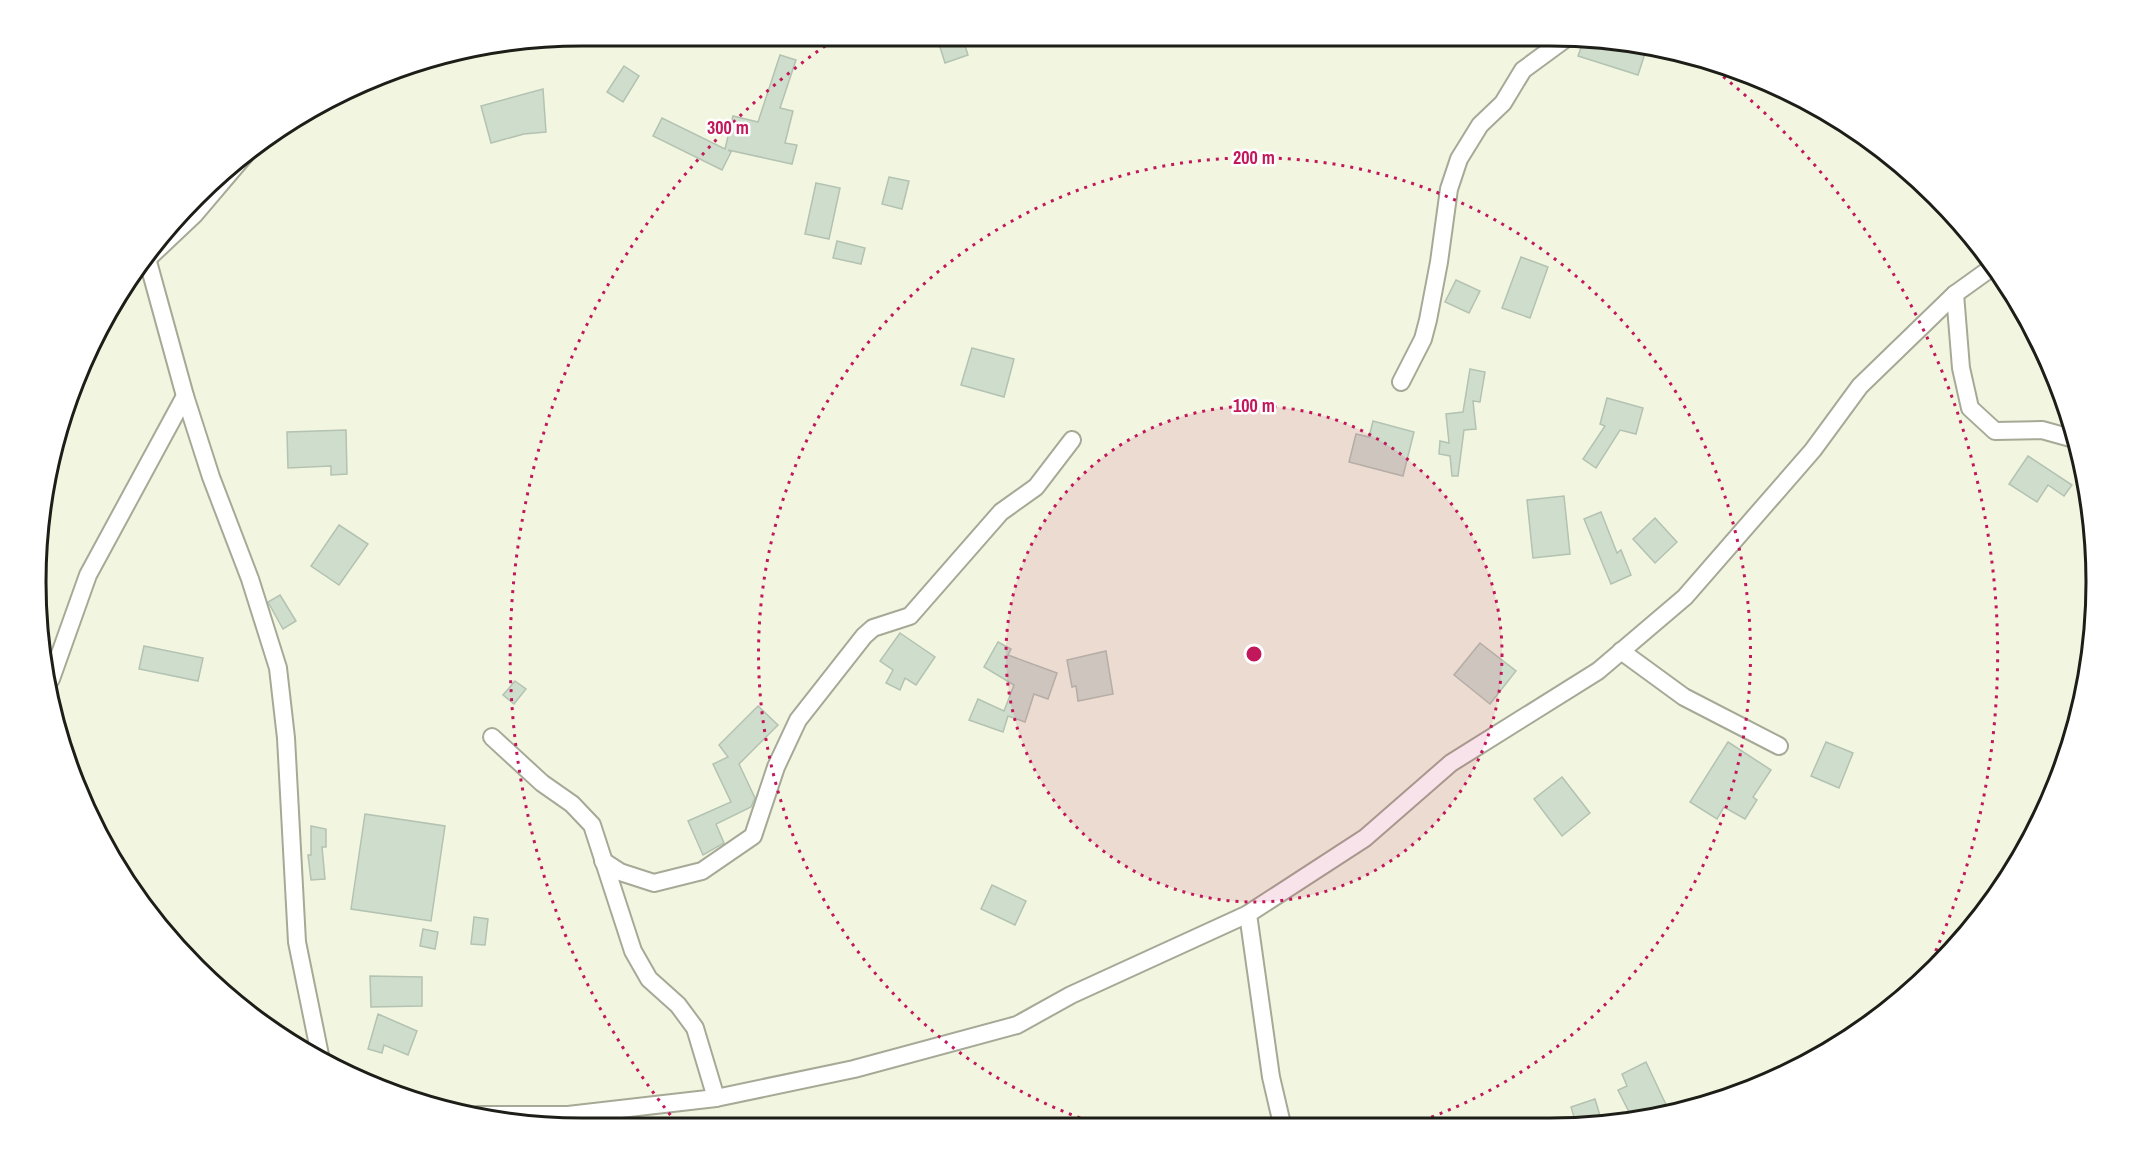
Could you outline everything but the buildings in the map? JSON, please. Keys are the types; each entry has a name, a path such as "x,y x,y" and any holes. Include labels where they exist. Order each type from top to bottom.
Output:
{"street":[{"path":"1401,382 1423,339 1428,320 1440,262 1449,189 1459,159 1480,124 1503,102 1524,69 1555,46"},
{"path":"178,231 208,198"},
{"path":"147,270 211,477 250,579 278,668 287,750 297,942 319,1048"},
{"path":"535,1115 568,1115 716,1098 854,1069 1017,1025 1071,995 1248,914 1365,838 1451,763 1598,671 1684,597 1813,450 1860,386 1955,294 1987,271"},
{"path":"1955,294 1961,368 1970,408 1995,431 2042,430 2066,437"},
{"path":"54,670 88,575 185,396"},
{"path":"603,861 620,872 654,883 702,871 753,836 776,767 798,720 864,636 873,628 909,616 1001,512 1036,487 1072,440"},
{"path":"1621,651 1684,697 1779,746"},
{"path":"492,737 542,783 579,811 592,825 633,951 649,979 678,1005 695,1028 716,1098"},
{"path":"1248,914 1271,1077 1281,1118"}]}
